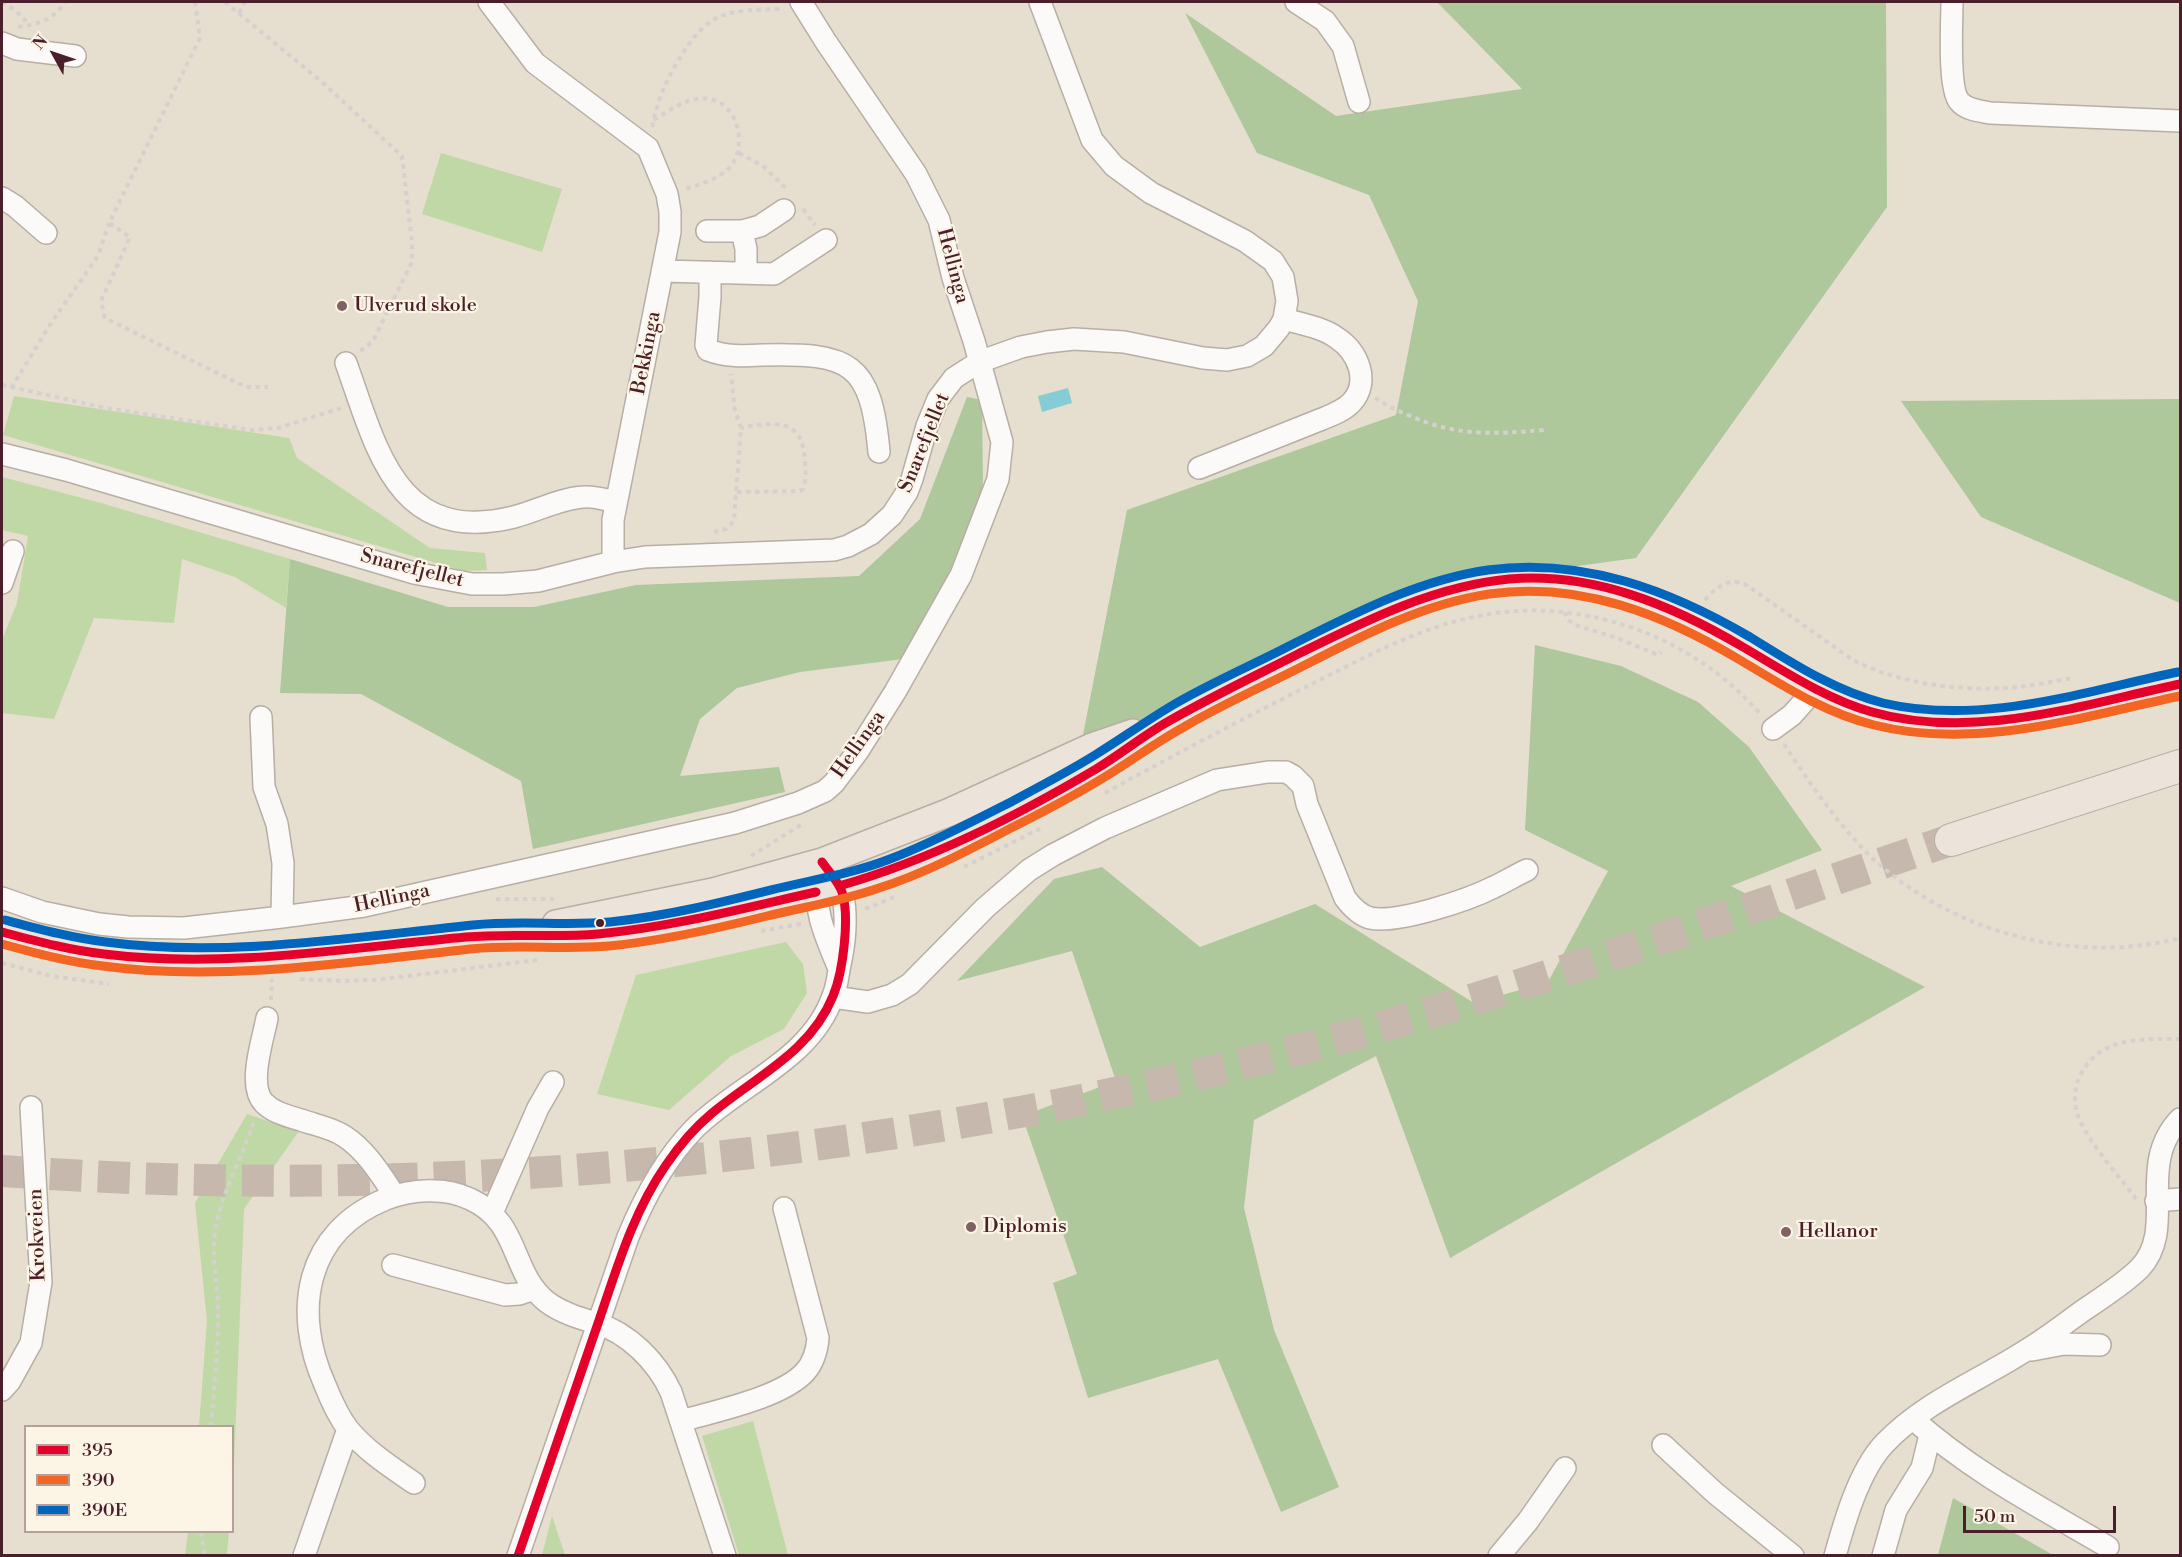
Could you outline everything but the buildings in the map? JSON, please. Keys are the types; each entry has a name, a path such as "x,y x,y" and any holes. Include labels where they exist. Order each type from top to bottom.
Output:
{"highway":[{"path":"1950,840 2181,766"}],"main road":[{"path":"2,932 49,946 87,953 178,960 256,956 514,934 574,936 647,928 718,916 876,877 963,839 1099,767 1167,722 1344,632 1394,609 1462,587 1512,579 1583,583 1626,592 1650,600 1700,623 1815,689 1854,706 1890,716 1930,722 1963,723 2033,716 2181,684"},
{"path":"514,934 713,892 822,862 950,812 1092,747 1167,722"}],"street":[{"path":"489,2 535,63 648,148"},
{"path":"1040,2 1092,140 1114,166 1151,193 1193,213 1267,255 1283,278 1287,301 1284,319 1323,330 1343,343 1357,358 1360,386 1350,404 1341,410 1199,468"},
{"path":"1296,2 1324,21 1343,46 1359,102"},
{"path":"1952,2 1952,84 1959,101 1972,110 1990,113 2181,121"},
{"name":"Hellinga","path":"2,898 42,912 99,924 128,927 184,928 364,906 735,823 798,803 825,791 840,776 858,751 930,633 961,575 998,479 1002,442 980,362 953,278 939,220 916,174 803,5"},
{"path":"7,35 17,49 75,56"},
{"name":"Bekkinga","path":"614,561 612,535 616,501 671,222 667,194 648,148"},
{"path":"2,198 46,232"},
{"path":"707,231 742,231 759,226 784,210"},
{"path":"742,231 746,249 746,273"},
{"path":"663,271 774,274 826,240"},
{"path":"710,272 711,297 706,345 708,350 730,356 816,357 840,362 853,370 864,383 876,421 879,452"},
{"name":"Snarefjellet","path":"2,454 66,470 414,573 472,584 538,581 614,561 685,555 834,550 859,541 892,515 907,492 915,472 933,409 945,388 967,368 1003,352 1038,344 1082,339 1124,342 1209,358 1237,359 1264,346 1273,337 1284,319"},
{"path":"346,363 380,456 393,479 407,495 425,509 448,519 470,523 491,521 584,496 616,501"},
{"path":"2,583 13,551"},
{"path":"1773,729 1792,715 1815,689"},
{"path":"261,717 264,787 277,824 284,863 282,917"},
{"path":"833,997 868,1002 892,995 918,977 985,908 1029,870 1105,828 1217,780 1268,772 1286,772 1293,776 1303,786 1307,804 1345,898 1353,909 1368,918 1382,919 1427,911 1493,888 1527,870"},
{"path":"518,1556 598,1323 637,1214 648,1192 676,1150 706,1118 804,1043 819,1025 833,997 839,969 821,922 827,889 822,862"},
{"path":"267,1018 256,1080 263,1102 280,1114 321,1126 345,1137 367,1158 395,1196"},
{"path":"492,1213 538,1108 553,1082"},
{"name":"Krokveien","path":"2,1390 10,1381 31,1343 41,1282 32,1107"},
{"path":"1835,1556 1858,1484 1883,1445 1913,1419 1959,1387 2026,1351 2131,1277 2151,1253 2155,1244 2159,1160 2167,1137 2181,1119"},
{"path":"414,1484 384,1462 348,1429 318,1369 308,1328 308,1294 317,1264 334,1236 363,1212 395,1196 426,1191 444,1192 470,1199 492,1213 508,1234 534,1289 554,1307 580,1319 598,1323 628,1340 653,1363 666,1381 681,1420 726,1556"},
{"path":"2156,1210 2181,1199"},
{"path":"681,1420 752,1400 785,1387 805,1372 816,1354 818,1338 784,1208"},
{"path":"393,1265 505,1294 519,1294 534,1289"},
{"path":"2026,1351 2064,1344 2100,1345"},
{"path":"1913,1419 1930,1435 1993,1480 2108,1547"},
{"path":"304,1556 348,1429"},
{"path":"1883,1556 1896,1510 1922,1468 1930,1435"},
{"path":"1663,1445 1714,1493 1793,1556"},
{"path":"1499,1556 1528,1521 1565,1468"}],"path":[{"path":"2,2 15,10 30,25"},
{"path":"7,35 47,20 60,10 65,2"},
{"path":"11,388 53,320 98,256 109,223 200,38 195,2"},
{"path":"225,2 322,82 402,156 412,262 372,341 346,363"},
{"path":"239,13 245,2"},
{"path":"648,148 663,86 687,45 702,26 734,12 803,5"},
{"path":"653,120 690,101 711,99 728,110 734,118 740,138 739,153 729,168 704,183 667,194"},
{"path":"109,223 130,237 101,301 105,318 246,387 268,387"},
{"path":"709,533 726,529 735,521 741,428 735,411 730,356"},
{"path":"2,385 106,408 251,430 279,428 360,402"},
{"path":"1360,386 1384,404 1442,428 1495,434 1545,430"},
{"path":"737,492 800,491 805,485 806,474 804,446 798,434 791,427 779,425 741,428"},
{"path":"1705,600 1719,585 1736,581 1745,584 1853,660 1899,677 1944,686 1992,688 2019,687 2073,678"},
{"path":"1565,612 1567,619 1575,626 1617,638 1658,655 1661,652"},
{"path":"1096,798 1260,710 1389,645 1419,633 1493,613 1565,612 1617,623 1660,639 1702,662 1729,683 1773,729 1818,795 1868,854 1900,881 1944,908 1989,928 2049,943 2114,947 2181,938"},
{"path":"748,857 802,824"},
{"path":"962,868 1046,825"},
{"path":"861,910 902,894"},
{"path":"490,898 556,898"},
{"path":"2,963 51,976 109,984"},
{"path":"2156,1210 2143,1209 2085,1129 2076,1107 2075,1089 2085,1067 2099,1052 2109,1046 2136,1040 2181,1039"},
{"path":"211,1425 218,1314 213,1252 215,1233 225,1195 254,1118 263,1102"},
{"path":"201,1533 205,1556"}],"green space":[{"path":"1437,2 1886,2 1887,207 1636,558 1534,572 1409,602 1074,781 1127,510 1396,415 1418,301 1369,195 1257,153 1185,13 1336,116 1522,89"},
{"path":"441,153 562,189 542,252 422,214"},
{"path":"14,396 289,438 297,458 430,548 485,553 487,570 463,571 3,435"},
{"path":"967,397 982,400 983,489 946,581 903,659 800,672 737,688 700,719 680,776 779,767 785,792 533,849 521,781 361,694 280,693 290,559 448,607 534,607 636,585 859,576 920,519"},
{"path":"2180,399 2180,603 1981,517 1901,401"},
{"path":"2,477 101,503 290,559 286,608 235,577 182,559 174,623 94,618 54,719 2,713 2,640 17,603 28,536 2,530"},
{"path":"1535,645 1621,666 1698,702 1749,747 1822,850 1731,886 1925,987 1450,1258 1376,1056 1254,1120 1244,1208 1274,1330 1339,1487 1281,1512 1218,1359 1088,1398 1053,1283 1077,1274 1022,1116 1116,1081 1072,951 957,981 1054,879 1102,867 1200,947 1315,904 1474,1003 1548,982 1608,871 1525,830"},
{"path":"786,942 803,964 807,993 784,1029 731,1056 669,1110 597,1094 636,975"},
{"path":"247,1114 299,1131 244,1209 234,1465 234,1425 199,1425 207,1321 195,1203"},
{"path":"753,1421 788,1555 739,1555 702,1436"},
{"path":"1953,1498 2053,1555 1938,1555"},
{"path":"552,1516 565,1555 542,1555"},
{"path":"188,1533 229,1533 227,1555 185,1555"}],"water":[{"path":"1068,388 1072,403 1042,412 1038,396"}],"tunnel":[{"path":"2,1171 167,1179 332,1180 497,1175 662,1162 826,1143 989,1118 1151,1085 1312,1046 1393,1023 1633,948 1951,840"}],"transit line":[{"name":"390E","path":"5,920 68,936 106,942 197,948 243,947 490,924 610,922 695,908 835,875 863,868 920,847 1005,805 1073,768 1188,697 1365,609 1437,581 1488,570 1523,567 1557,568 1624,581 1657,592 1720,620 1831,684 1865,698 1920,709 1957,711 2031,704 2178,672"},
{"name":"395","path":"839,886 906,864 1003,820 1096,769 1185,712 1349,629 1427,597 1481,583 1540,578 1601,586 1631,595 1660,605 1716,632 1838,700 1872,712 1911,720 1950,723 2027,717 2180,684"},
{"name":"390","path":"2,944 64,960 103,966 193,972 240,971 333,964 470,949 591,947 629,944 708,930 837,900 897,882 965,852 1079,792 1166,737 1229,702 1373,631 1441,605 1489,594 1523,591 1556,592 1588,597 1651,615 1711,643 1821,706 1856,720 1913,732 1990,733 2028,728 2180,696"},
{"name":"395","path":"518,1556 617,1267 633,1225 654,1184 676,1151 698,1126 728,1100 780,1062 811,1033 833,996 842,959 845,915 842,892 822,862"},
{"name":"395","path":"2,932 65,948 104,954 149,958 240,958 466,937 582,935 626,931 816,892"}],"place":[{"name":"Ulverud skole","path":"342,306"},
{"name":"Diplomis","path":"971,1227"},
{"name":"Hellanor","path":"1786,1232"}]}
